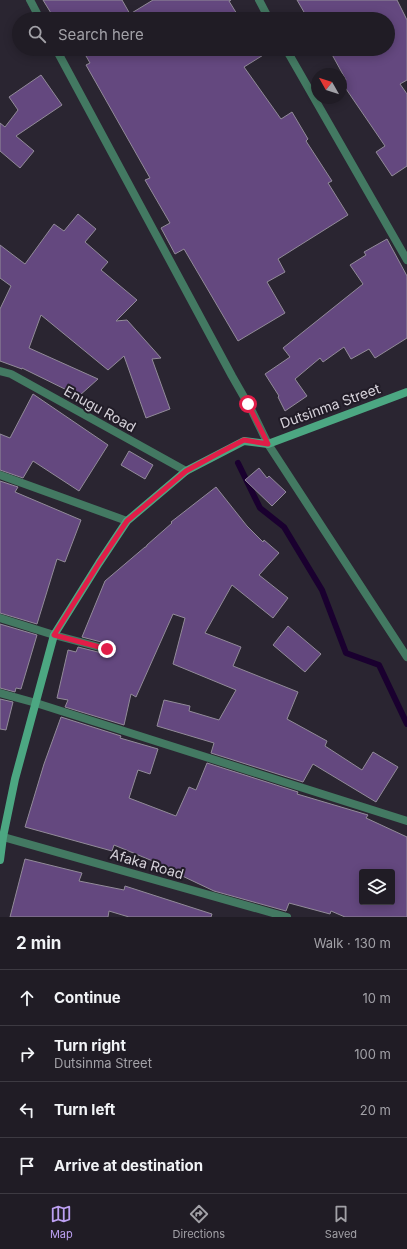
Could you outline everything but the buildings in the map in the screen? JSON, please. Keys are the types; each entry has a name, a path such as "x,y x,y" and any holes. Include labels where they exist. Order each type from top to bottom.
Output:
{"street":[{"path":"30,0 36,12"},
{"path":"259,0 265,12"},
{"path":"60,56 252,411 268,444 407,657"},
{"path":"290,56 407,260"},
{"name":"Enugu Road","path":"0,371 11,374 186,471"},
{"name":"Dutsinma Street","path":"0,860 1,837 54,635 127,521 186,471 244,440 268,444 407,392"},
{"path":"0,475 127,521"},
{"path":"0,618 54,635 107,649"},
{"path":"0,693 36,703 407,821"},
{"name":"Afaka Road","path":"1,837 287,917"}],"waterway":[{"path":"238,463 260,508 284,527 322,590 346,653 379,665 407,724"}],"route":[{"path":"107,649 54,635 127,521 186,471 244,440 268,444 248,404"}]}
